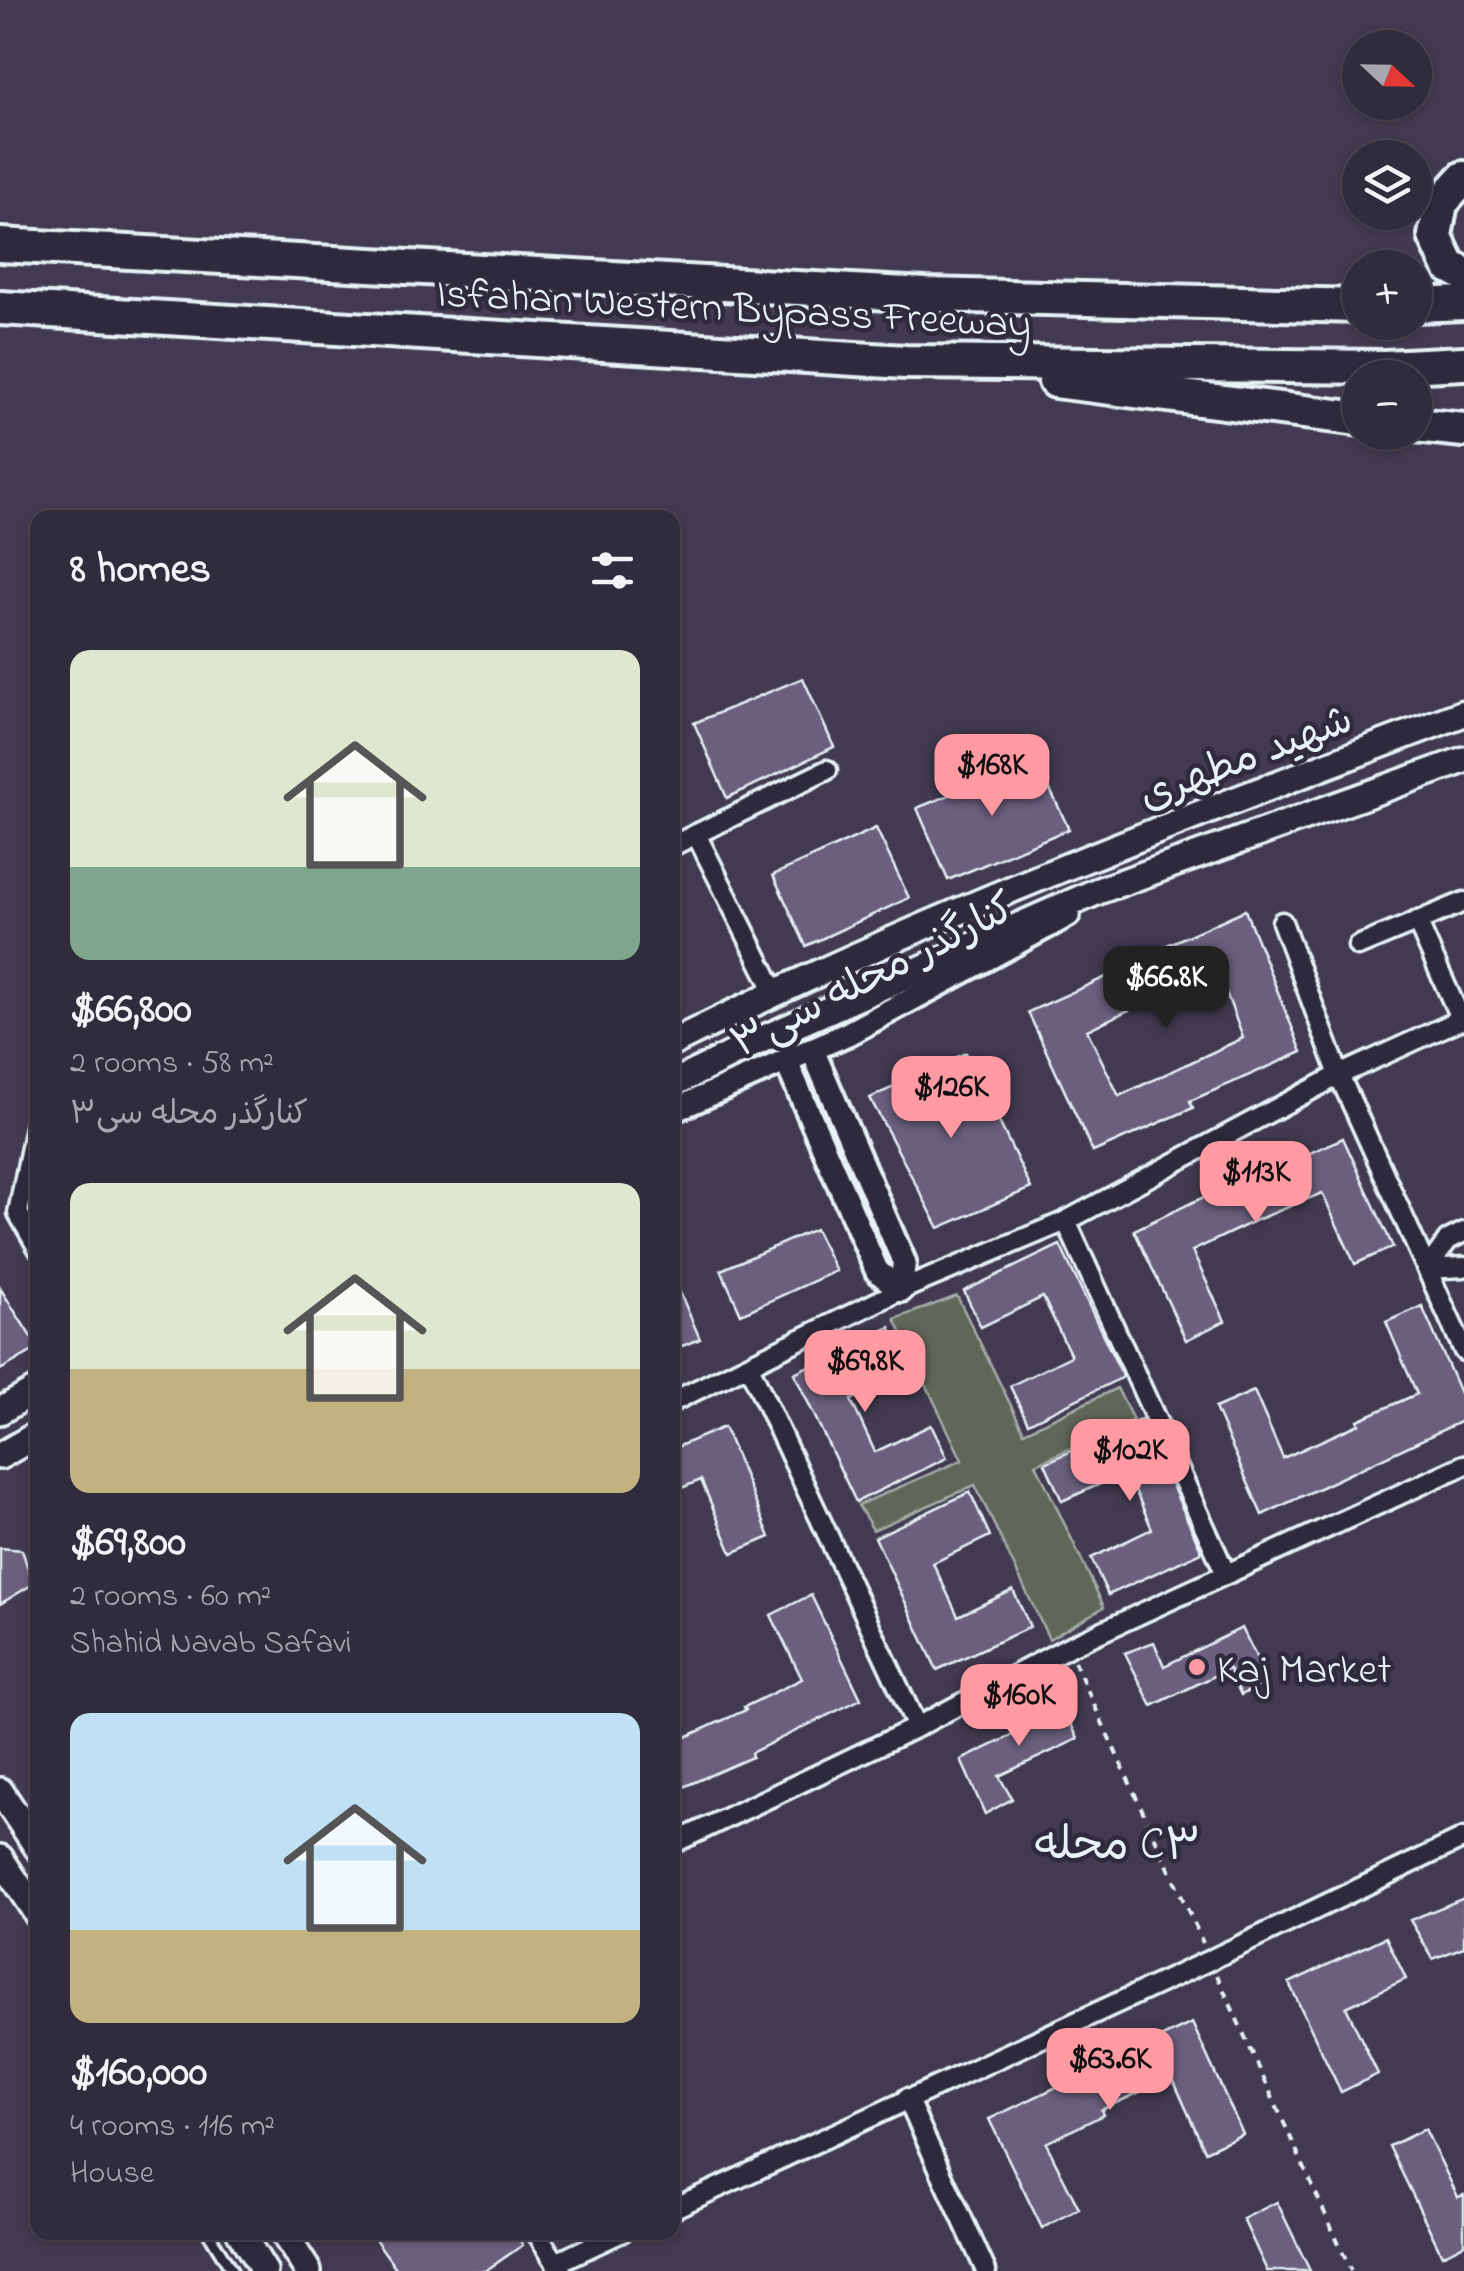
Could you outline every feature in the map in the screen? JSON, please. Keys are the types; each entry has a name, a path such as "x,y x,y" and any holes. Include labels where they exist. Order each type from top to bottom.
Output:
{"highway":[{"path":"1464,178 1441,203 1435,236 1449,266 1464,274"},
{"name":"Isfahan Western Bypass Freeway","path":"0,244 926,294 1342,306"},
{"path":"1432,304 1464,302"},
{"name":"Isfahan Western Bypass Freeway","path":"0,308 906,362 1384,367 1464,363"},
{"path":"906,362 1342,417"},
{"path":"1432,427 1464,430"}],"main road":[{"name":"شهید مطهری","path":"680,1039 775,992 927,926 1464,712"},
{"name":"شهید مطهری","path":"680,1080 782,1030 1098,891 1464,760"},
{"path":"0,1411 30,1394"},
{"path":"0,1456 30,1439"},
{"path":"0,1791 30,1836"},
{"path":"0,1858 30,1903"},
{"path":"245,2240 264,2271"},
{"path":"289,2240 308,2271"}],"street":[{"path":"680,842 827,770"},
{"path":"696,834 775,992"},
{"name":"کنارگذر محله سی۳","path":"680,1107 812,1049 1067,916 1098,891"},
{"path":"1358,946 1464,902"},
{"path":"1282,922 1339,1075 1464,1351"},
{"path":"680,1398 901,1290 1066,1221 1339,1075 1463,1019 1417,922"},
{"path":"812,1049 904,1262 901,1290"},
{"path":"786,1061 877,1270 901,1290"},
{"path":"802,1097 807,1084 816,1081 830,1088"},
{"path":"30,1152 18,1213 30,1234"},
{"path":"1066,1221 1226,1574"},
{"path":"1427,1269 1448,1240 1464,1232"},
{"path":"1427,1269 1464,1267"},
{"path":"750,1366 916,1727"},
{"path":"680,1840 916,1727 1068,1647 1464,1466"},
{"path":"680,2205 1464,1838"},
{"path":"907,2098 986,2271"},
{"path":"541,2240 559,2267 608,2240"}],"lane":[{"path":"213,2240 232,2271"}],"green space":[{"path":"957,1296 1024,1432 1117,1388 1133,1420 1036,1464 1104,1607 1049,1639 975,1485 873,1530 858,1505 962,1460 895,1319"}],"building":[{"path":"803,678 834,747 727,798 694,723"},
{"path":"1036,760 1069,829 948,880 917,808"},
{"path":"876,828 909,898 806,946 773,875"},
{"path":"1245,910 1302,1052 1190,1101 1193,1108 1093,1152 1028,1012 1146,959 1145,955","holes":["1217,968 1243,1038 1119,1096 1087,1030"]},
{"path":"966,1053 1031,1188 939,1228 870,1098"},
{"path":"1343,1138 1393,1247 1355,1264 1322,1193 1259,1219 1192,1251 1225,1321 1186,1340 1134,1230"},
{"path":"815,1229 836,1271 741,1314 721,1270"},
{"path":"1060,1245 1123,1377 1028,1423 1010,1386 1071,1356 1043,1297 981,1327 964,1291"},
{"path":"0,1288 30,1335 30,1353 0,1370"},
{"path":"680,1293 700,1339 680,1347"},
{"path":"1422,1306 1464,1402 1464,1420 1262,1515 1215,1408 1254,1391 1283,1458 1359,1424 1358,1420 1417,1394 1386,1322"},
{"path":"890,1327 912,1371 851,1400 875,1452 931,1425 947,1458 856,1502 794,1373"},
{"path":"1142,1419 1202,1552 1108,1595 1091,1558 1152,1529 1127,1472 1062,1501 1045,1463"},
{"path":"724,1427 770,1537 732,1553 701,1480 680,1489 680,1446"},
{"path":"970,1492 990,1536 933,1563 958,1616 1013,1590 1030,1627 937,1670 875,1537"},
{"path":"0,1548 22,1550 30,1586 0,1604"},
{"path":"811,1595 861,1699 751,1753 752,1757 680,1788 680,1739 802,1679 771,1615"},
{"name":"Kaj Market","path":"1242,1628 1268,1681 1241,1695 1229,1669 1152,1706 1125,1653 1154,1642 1164,1666"},
{"path":"1053,1686 1078,1739 999,1776 1012,1799 985,1814 961,1760 1038,1723 1025,1698"},
{"path":"1464,1898 1464,1947 1433,1959 1410,1920"},
{"path":"1386,1937 1406,1979 1346,2007 1378,2074 1341,2092 1289,1983"},
{"path":"1192,2023 1243,2134 1205,2151 1172,2077 1101,2110 1103,2115 1046,2143 1079,2209 1042,2228 989,2119"},
{"path":"1425,2129 1458,2197 1464,2195 1464,2244 1442,2255 1389,2146"},
{"path":"1277,2202 1310,2271 1267,2271 1243,2219"},
{"path":"376,2240 520,2240 523,2245 485,2271 398,2271"}],"place":[{"name":"Kaj Market","path":"1197,1667"}],"district":[{"name":"محله C۳","path":"1118,1842"}]}
